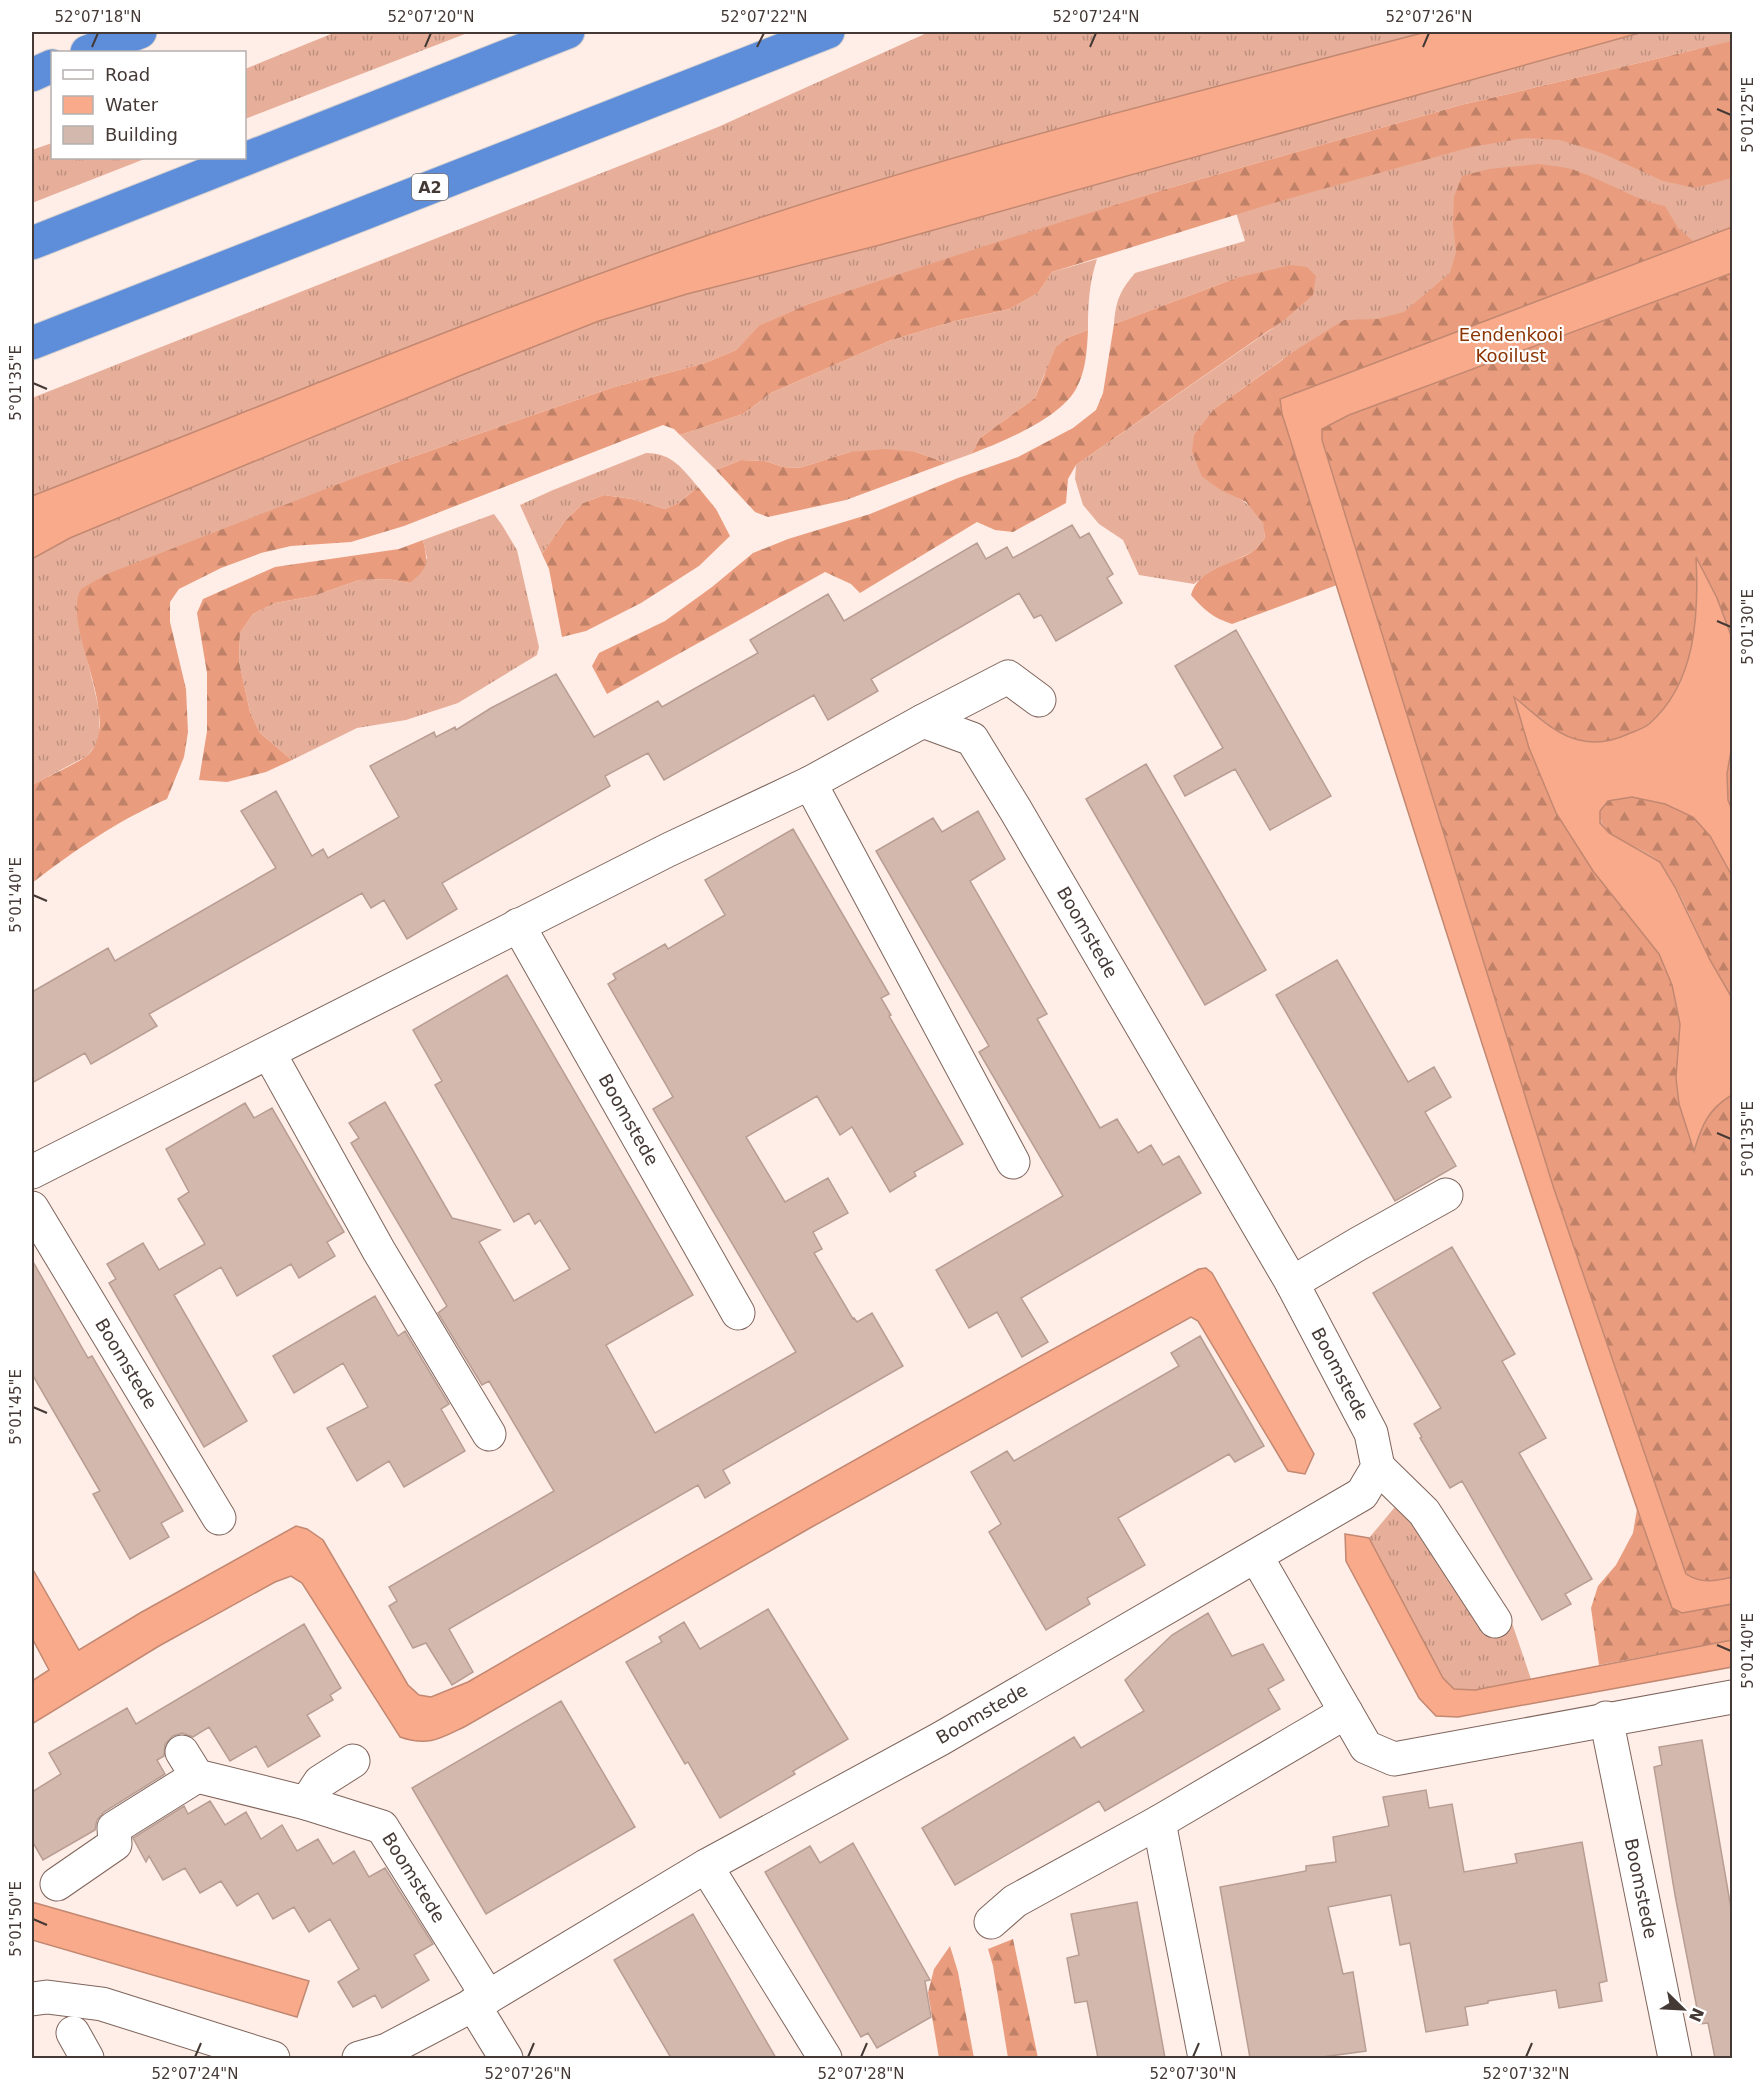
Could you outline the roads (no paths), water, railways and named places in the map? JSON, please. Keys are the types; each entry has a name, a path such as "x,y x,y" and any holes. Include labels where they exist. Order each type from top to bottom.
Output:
{"highway":[{"path":"90,51 140,32"},
{"path":"246,159 568,32"},
{"name":"A2","path":"32,342 828,32"},
{"path":"32,75 51,66"},
{"path":"32,243 245,159"}],"street":[{"path":"32,1172 668,850 810,783 1008,677 1039,700"},
{"name":"Boomstede","path":"359,2058 387,2050 480,2000 706,1866 940,1739 1305,1527 1370,1481 1371,1433 1292,1283 1015,809 972,739 923,721"},
{"path":"810,783 1013,1162"},
{"name":"Boomstede","path":"519,926 738,1313"},
{"path":"269,1053 378,1251 489,1434"},
{"path":"1292,1283 1446,1195"},
{"name":"Boomstede","path":"32,1208 219,1518"},
{"path":"1370,1481 1424,1512 1495,1621"},
{"path":"1256,1556 1366,1747 1394,1759 1606,1718 1732,1697"},
{"path":"991,1922 1015,1901 1159,1822 1346,1712"},
{"name":"Boomstede","path":"1606,1718 1675,2058"},
{"path":"306,1803 320,1782 353,1761"},
{"name":"Boomstede","path":"57,1884 115,1844 114,1828 190,1764 382,1827 480,2000 506,2058"},
{"path":"1159,1822 1205,2058"},
{"path":"706,1866 825,2058"},
{"path":"32,1999 47,1997 102,2004 260,2056"}],"water":[{"path":"1426,32 1643,32 880,245 687,294 599,321 462,375 70,538 32,559 32,496 542,295 714,233 890,177 1068,126"},
{"path":"1732,227 1732,275 1729,274 1349,415 1322,429 1322,440 1553,1186 1686,1574 1703,1580 1732,1577 1732,1604 1682,1613 1672,1608 1570,1311 1424,863 1282,414 1280,399"},
{"path":"1696,557 1717,598 1732,638 1732,745 1727,774 1728,800 1732,810 1732,876 1710,836 1693,817 1665,804 1632,797 1608,801 1600,811 1600,823 1609,833 1660,862 1732,998 1732,1095 1717,1106 1707,1118 1694,1151 1679,1104 1676,1078 1680,1024 1672,985 1659,954 1593,871 1556,813 1529,748 1514,697 1553,728 1579,740 1598,742 1610,740 1649,724 1665,707 1677,689 1691,647 1697,602"},
{"path":"1206,1268 1212,1273 1314,1454 1305,1474 1288,1471 1198,1321 1191,1317 810,1528 466,1726 434,1740 419,1741 400,1737 302,1583 291,1576 275,1582 159,1646 32,1724 32,1681 49,1670 32,1638 32,1568 79,1650 140,1613 296,1526 307,1529 323,1540 408,1685 419,1695 431,1697 468,1682 923,1421 1199,1269"},
{"path":"1345,1534 1369,1538 1443,1678 1454,1689 1475,1690 1732,1640 1732,1667 1458,1717 1436,1716 1419,1698 1346,1561"},
{"path":"32,1902 309,1981 297,2017 32,1940"}],"park label":[{"name":"Eendenkooi Kooilust","path":"1511,345"}]}
